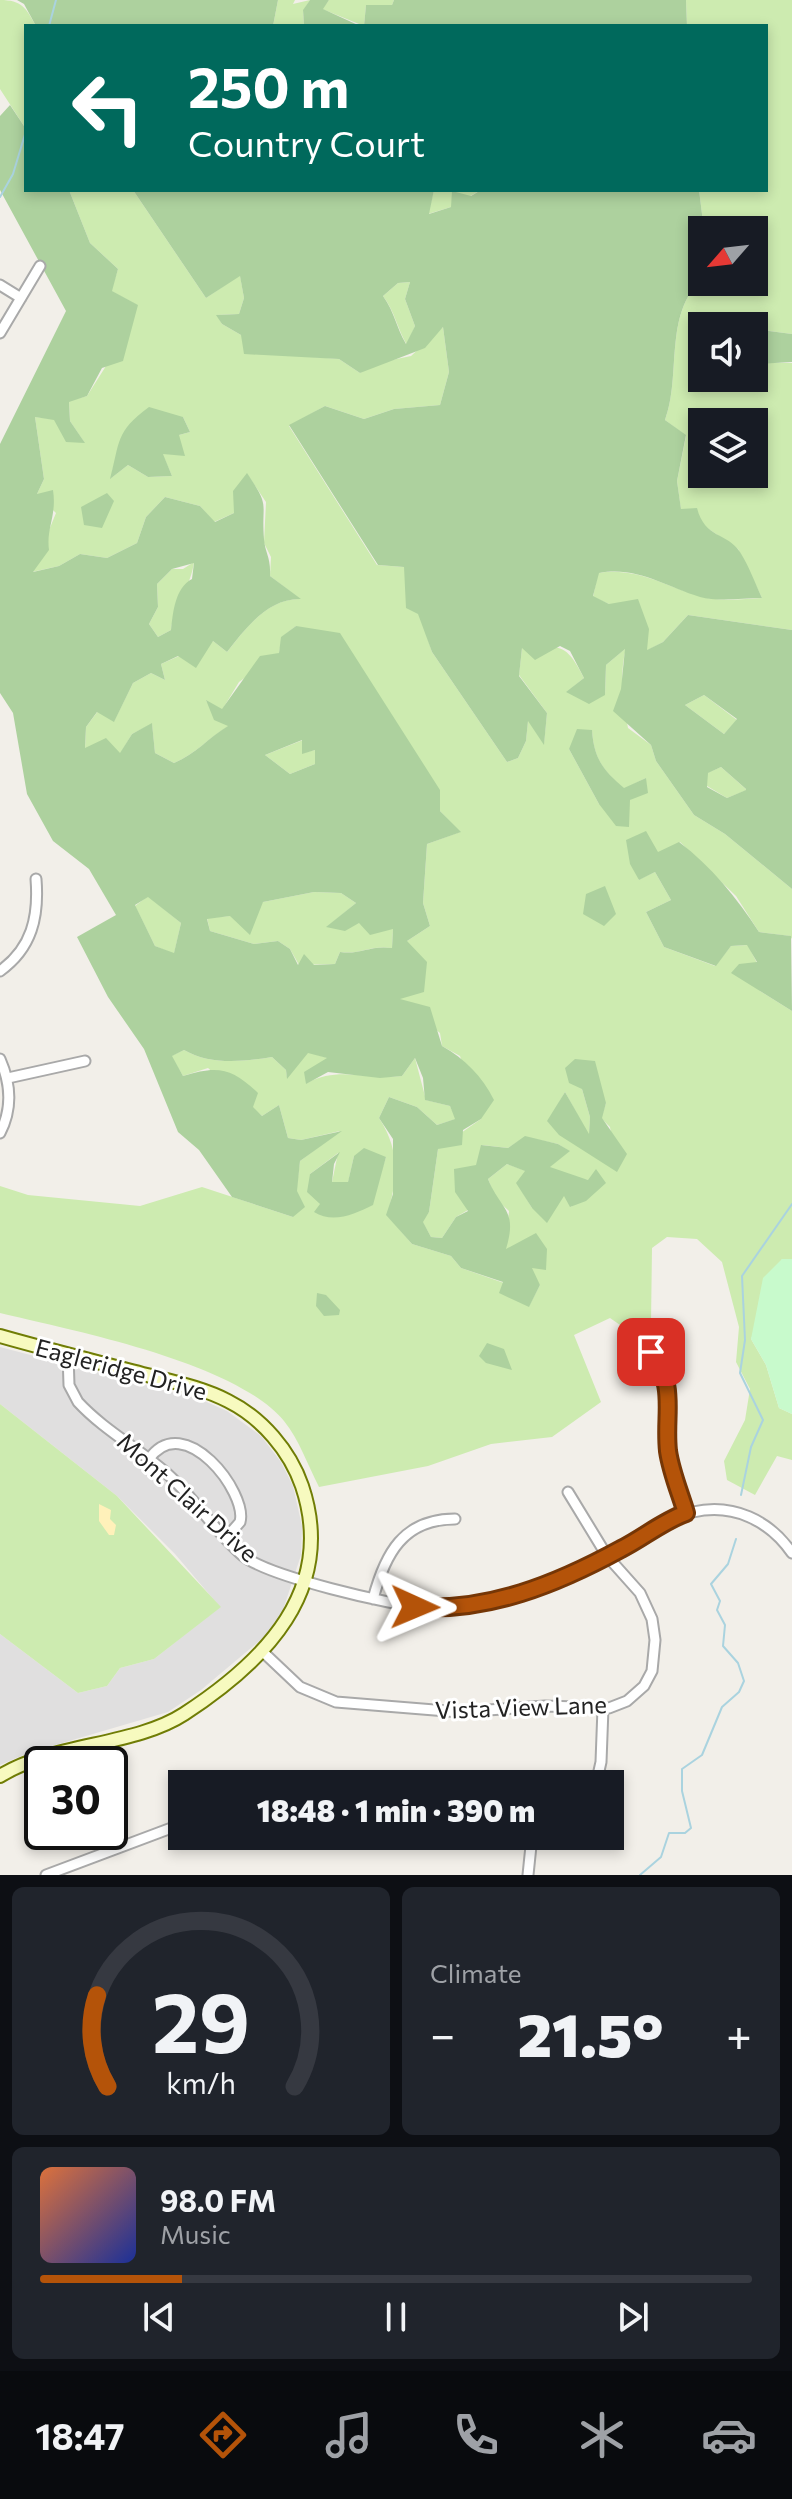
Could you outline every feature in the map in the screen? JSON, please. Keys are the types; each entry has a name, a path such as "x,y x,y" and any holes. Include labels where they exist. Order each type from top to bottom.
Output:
{"main road":[{"name":"Eagleridge Drive","path":"0,1336 197,1388 228,1400 260,1424 293,1464 306,1498 312,1545 306,1579 287,1620 263,1652 181,1716 2,1771"}],"street":[{"path":"0,333 40,266"},
{"path":"0,285 21,298"},
{"path":"0,971 19,954 33,928 38,909 36,879"},
{"path":"0,1059 8,1078 9,1106 0,1133"},
{"path":"8,1078 85,1061"},
{"path":"651,1352 662,1369 668,1394 669,1459 686,1513 735,1511 753,1517 788,1538 792,1553"},
{"name":"Mont Clair Drive","path":"68,1354 68,1381 78,1402 181,1486 226,1538 255,1564 373,1599 429,1608 488,1603 545,1584 607,1556 686,1513"},
{"path":"149,1459 159,1447 174,1442 185,1443 199,1452 234,1491 241,1505 240,1522 226,1538"},
{"name":"Vista View Lane","path":"263,1652 300,1687 336,1702 437,1712 545,1706 603,1708 627,1701 644,1686 652,1671 655,1640 644,1600 607,1556 568,1492"},
{"path":"373,1599 385,1559 398,1541 424,1524 455,1519"},
{"path":"599,1770 603,1708"},
{"path":"46,1875 168,1829"},
{"path":"528,1875 531,1850"}],"shaded area":[{"path":"0,1347 202,1400 227,1411 261,1436 281,1462 293,1486 302,1526 301,1555 282,1613 263,1638 201,1690 168,1712 52,1746 24,1746 24,1755 0,1765 0,1634 78,1693 107,1686 120,1668 154,1659 220,1607 175,1554 117,1496 0,1404"}],"green space":[{"path":"0,0 22,6 35,24 24,24 24,126 0,89"},
{"path":"17,0 278,0 273,24 35,24 24,4"},
{"path":"278,0 295,0 293,4 310,0 303,11 304,24 273,24"},
{"path":"310,0 329,0 323,9 356,24 304,24 303,10"},
{"path":"329,0 394,0 392,5 366,5 364,24 322,9"},
{"path":"394,0 686,0 687,24 364,24 366,5 392,5"},
{"path":"686,0 792,0 792,334 768,331 768,312 688,312 688,392 768,392 768,363 792,363 792,630 688,615 663,642 646,651 609,604 593,597 598,573 638,575 707,598 762,598 738,549 681,510 677,481 686,436 665,420 682,310 689,296 768,296 768,216 702,216 699,192 768,192 768,24 687,24"},
{"path":"10,105 24,126 24,192 70,192 90,243 118,269 112,291 138,305 123,361 102,368 87,396 69,402 70,421 85,443 66,442 54,420 35,417 44,479 37,494 53,490 54,499 49,550 33,572 59,566 80,554 107,558 137,543 146,517 165,497 200,506 215,522 234,513 233,491 247,473 263,505 270,576 301,599 278,603 268,609 250,624 227,652 213,641 196,668 178,656 161,664 165,680 151,673 133,683 114,722 97,712 86,727 85,748 106,738 120,753 132,734 152,723 155,753 174,763 228,726 214,720 206,700 222,709 260,656 279,653 281,637 296,626 340,633 440,790 440,811 461,832 427,844 423,903 430,926 407,941 427,962 424,992 400,999 430,1007 442,1046 472,1069 494,1100 481,1119 463,1130 462,1145 438,1149 429,1212 423,1222 431,1237 442,1238 456,1217 468,1211 455,1192 454,1169 476,1165 481,1145 508,1148 525,1136 558,1144 570,1151 550,1167 588,1180 596,1169 606,1183 586,1201 570,1207 564,1196 547,1223 532,1208 516,1183 525,1171 507,1164 488,1179 509,1218 506,1249 536,1233 547,1249 546,1270 532,1268 540,1285 529,1307 499,1293 503,1282 461,1268 451,1256 412,1244 386,1215 393,1194 393,1139 379,1118 389,1097 417,1107 437,1125 455,1119 450,1106 425,1100 423,1078 415,1058 402,1076 380,1078 328,1072 306,1084 304,1072 327,1058 308,1053 287,1079 286,1070 272,1057 215,1060 184,1050 172,1056 183,1076 215,1070 240,1078 258,1093 253,1107 262,1116 279,1105 288,1138 301,1140 342,1131 300,1161 297,1191 305,1207 293,1217 232,1197 199,1150 178,1132 144,1049 108,997 77,937 116,915 89,869 53,841 27,794 13,713 0,693 0,444 66,311 0,190 0,116","holes":["194,563 192,579 182,588 176,601 171,630 158,637 149,624 158,607 157,584 172,569","302,740 302,754 315,750 315,764 290,774 265,755","314,892 341,893 356,903 326,927 345,931 359,923 370,935 393,929 392,948 340,952 335,964 314,965 304,954 298,965 290,949 278,941 254,944 210,931 207,919 230,916 250,935 263,902","148,897 181,923 174,953 155,946 135,905"]},
{"path":"70,192 134,192 206,298 240,275 244,298 239,314 217,315 222,324 241,335 301,356 339,359 360,373 377,363 411,356 443,327 449,372 440,405 394,409 364,419 325,406 289,426 377,565 404,567 432,652 507,762 518,758 526,741 528,720 544,743 547,713 519,675 522,648 554,647 567,652 584,678 567,692 605,695 606,665 626,648 622,678 628,728 651,745 656,761 694,815 725,834 792,889 792,939 790,936 759,932 736,896 680,842 638,880 655,872 671,900 646,912 664,947 715,966 731,946 748,945 757,963 760,991 792,1011 792,1259 782,1259 751,1339 766,1365 779,1408 792,1414 792,1460 777,1456 755,1495 727,1480 724,1461 745,1420 750,1389 736,1362 739,1327 722,1262 697,1239 667,1237 652,1248 651,1323 633,1334 610,1318 574,1335 601,1402 552,1437 491,1444 428,1466 319,1487 299,1444 284,1421 261,1400 230,1382 152,1352 0,1313 0,1186 28,1195 140,1206 202,1187 293,1217 300,1161 340,1131 301,1140 288,1138 279,1105 262,1116 208,1068 183,1076 171,1056 184,1050 215,1060 272,1057 286,1070 287,1077 308,1052 328,1058 307,1083 341,1074 402,1076 415,1058 426,1100 450,1106 456,1119 437,1125 417,1107 389,1097 379,1118 391,1142 395,1165 387,1215 412,1244 451,1256 461,1268 504,1283 529,1306 540,1285 505,1250 509,1211 496,1199 488,1179 507,1164 526,1171 517,1183 532,1208 565,1195 571,1207 588,1180 573,1178 549,1167 569,1151 558,1144 525,1137 508,1148 482,1145 468,1210 456,1217 442,1238 431,1237 422,1221 429,1212 438,1149 481,1119 460,1056 442,1046 440,1033 399,999 407,941 430,926 423,903 427,844 460,832 440,811 296,626 282,637 279,653 239,682 222,710 206,701 229,726 196,751 174,763 155,753 152,724 132,734 120,754 85,749 86,727 98,711 114,721 133,683 151,673 165,680 161,664 213,641 227,652 258,616 278,604 300,599 270,576 271,557 264,543 266,502 247,474 234,513 214,522 200,506 165,497 146,517 137,543 107,558 80,554 59,566 32,572 56,513 37,494 44,479 35,417 54,419 84,442 70,421 69,401 87,396 130,328 137,305 111,291 118,269 90,243","holes":["183,417 190,432 179,435 162,453 172,476 148,477 128,465 111,478 113,468","592,731 601,763 624,789 646,778 630,800 599,804 569,749","582,1089 606,1103 601,1118 610,1127 617,1171 548,1122 565,1092 589,1136 590,1117","338,1153 332,1182 348,1183 354,1156 386,1157 381,1172 320,1204 310,1174"]},
{"path":"134,192 434,192 429,214 451,207 452,192 471,196 478,192 699,192 702,216 688,216 689,296 678,328 670,402 665,420 686,435 677,481 681,509 697,508 705,525 735,546 762,598 707,598 626,572 599,573 593,596 609,604 638,599 649,629 647,650 663,642 688,615 792,630 792,889 725,834 694,815 656,761 651,745 613,711 621,689 625,649 606,665 605,695 589,704 566,692 584,678 570,651 560,646 535,660 522,648 519,676 547,713 544,745 528,721 526,741 518,758 507,762 432,652 418,614 406,608 404,567 378,565 289,425 325,406 364,419 394,409 440,405 449,372 443,327 425,348 360,373 339,359 244,354 241,335 222,324 216,315 239,314 244,298 240,276 206,298","holes":["410,282 405,299 415,326 406,344 383,296 398,283","704,695 737,719 724,734 685,705","721,767 746,789 727,798 707,787 708,773"]},
{"path":"434,192 477,192 451,207 428,214"},
{"path":"410,282 405,299 415,326 407,345 383,296 398,283"},
{"path":"768,331 792,334 792,362 768,363"},
{"path":"149,407 183,417 190,432 179,435 185,456 163,454 172,476 148,477 128,465 110,479 120,438"},
{"path":"107,493 114,501 102,528 84,525 81,507"},
{"path":"194,562 171,630 158,637 149,624 158,607 157,584 172,569 183,569"},
{"path":"704,695 737,720 724,734 685,705"},
{"path":"577,729 592,730 601,763 624,788 646,778 648,793 630,800 629,827 616,826 599,804 569,749"},
{"path":"303,740 302,753 315,750 315,764 290,774 265,755"},
{"path":"721,767 747,790 727,798 707,786 707,773"},
{"path":"646,831 658,852 679,842 691,851 723,883 759,932 791,936 792,1011 731,973 739,964 757,962 747,945 731,946 716,966 664,947 646,912 671,900 655,872 639,880 630,864 626,840"},
{"path":"605,886 616,914 604,926 583,914 586,894"},
{"path":"314,892 341,893 356,903 327,927 359,923 393,929 392,948 340,952 335,964 299,965 290,949 278,941 254,944 210,931 207,918 230,916 263,902"},
{"path":"148,896 181,923 174,954 155,946 135,906"},
{"path":"575,1059 595,1061 606,1103 602,1118 627,1154 617,1172 559,1135 547,1121 565,1092 589,1134 590,1117 582,1089 569,1083 565,1068"},
{"path":"364,1148 386,1157 373,1205 336,1217 314,1212 320,1204 307,1192 310,1174 340,1152 334,1164 332,1182 348,1182 354,1156"},
{"path":"782,1259 792,1259 792,1414 779,1408 766,1365 751,1339 763,1278"},
{"path":"317,1293 326,1295 340,1310 339,1315 324,1316 316,1306"},
{"path":"487,1343 504,1349 512,1370 486,1363 479,1356"},
{"path":"0,1404 117,1496 221,1607 154,1659 120,1668 107,1686 78,1693 0,1634"}],"sand":[{"path":"99,1504 111,1510 110,1519 116,1525 114,1535 109,1535 99,1521"}],"waterway":[{"path":"50,24 56,0"},
{"path":"0,197 13,174 24,138"},
{"path":"741,1495 751,1447 763,1420 740,1373 745,1340 742,1276 792,1204"},
{"path":"640,1875 661,1857 669,1833 685,1833 691,1828 682,1791 682,1769 702,1755 722,1707 739,1692 744,1681 738,1663 723,1646 725,1625 717,1610 720,1601 711,1584 728,1564 736,1539"}],"route":[{"path":"415,1607 459,1607 520,1594 607,1556 686,1513 669,1459 670,1413 665,1379 651,1352"}]}
